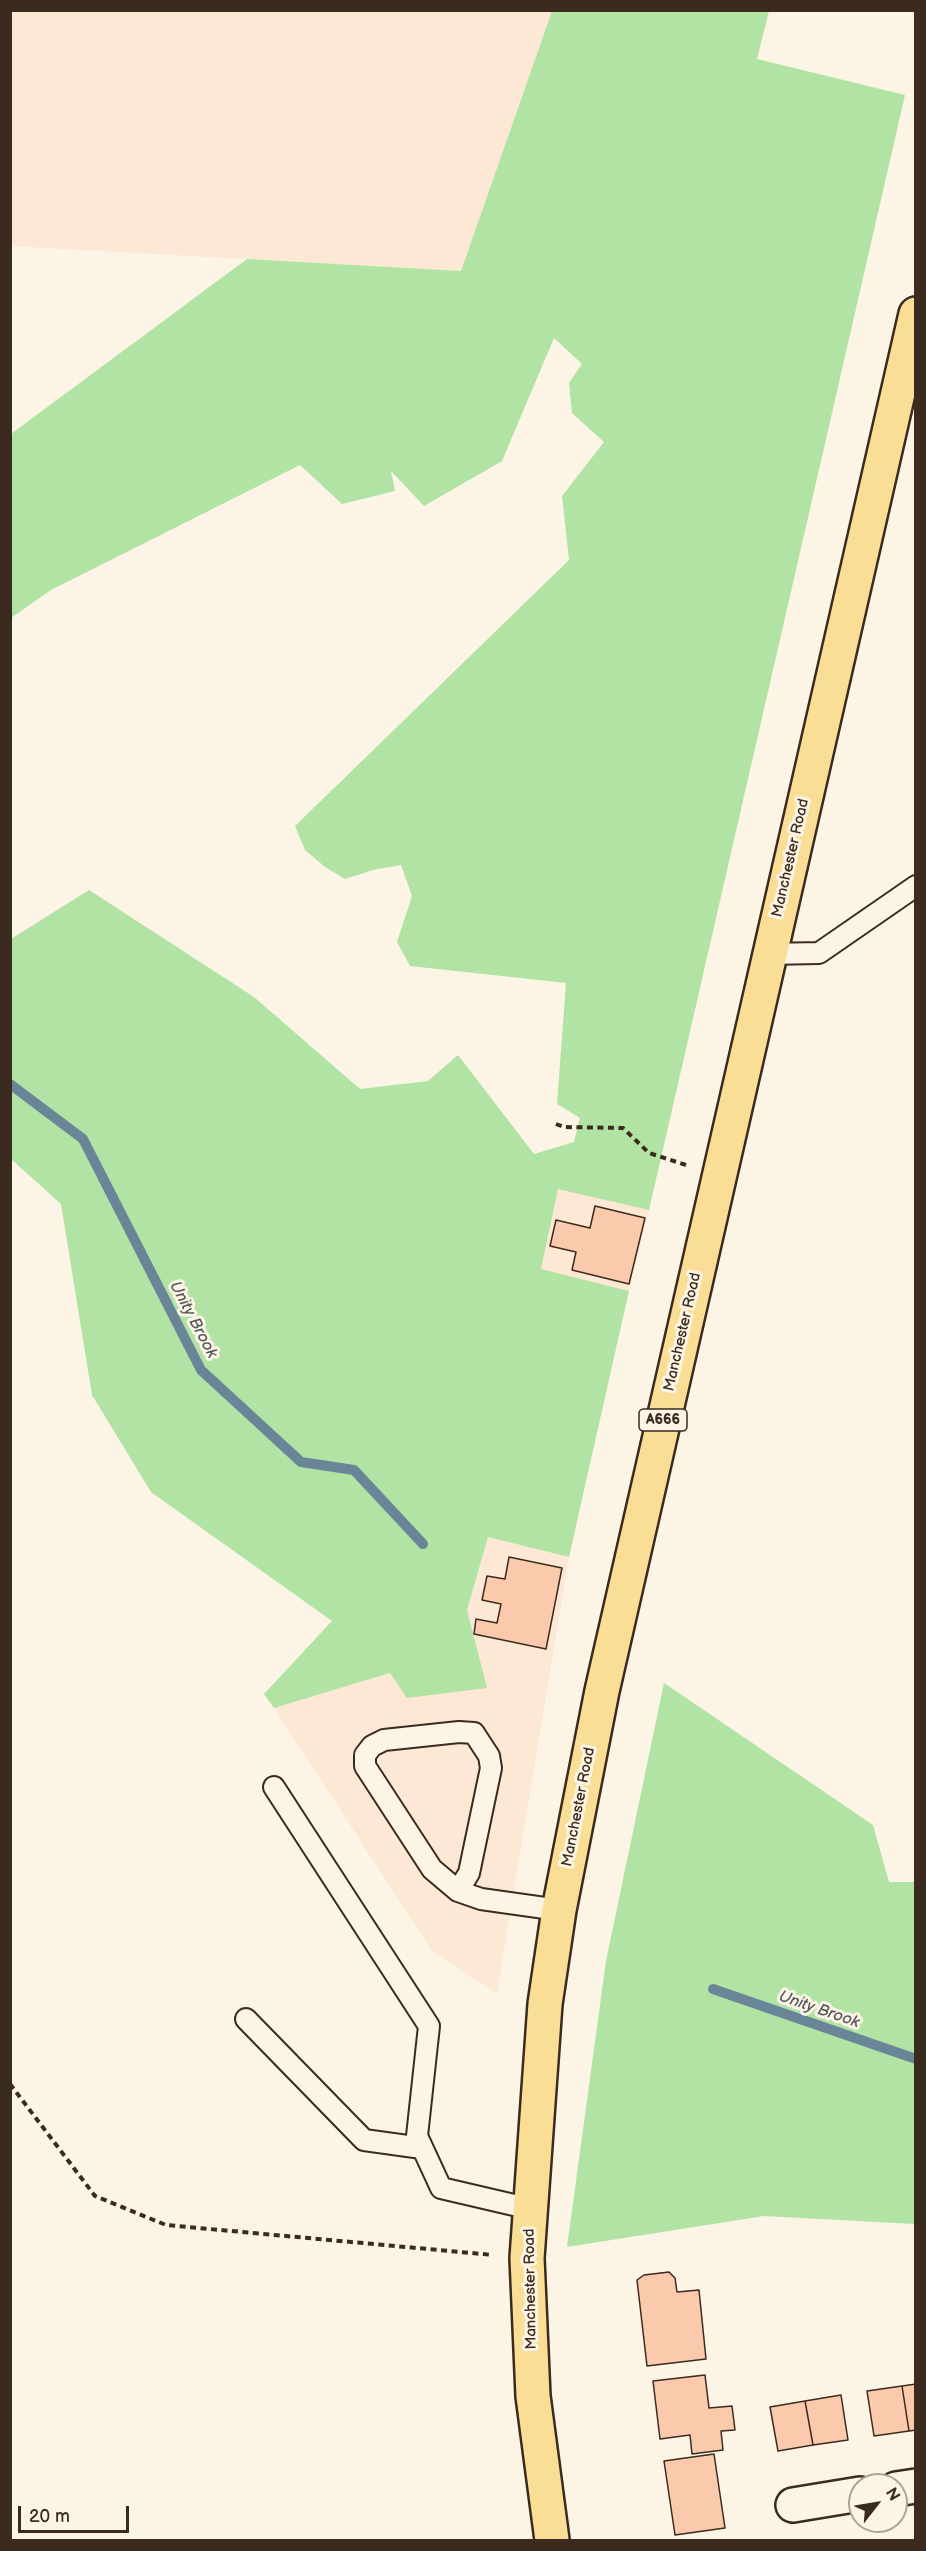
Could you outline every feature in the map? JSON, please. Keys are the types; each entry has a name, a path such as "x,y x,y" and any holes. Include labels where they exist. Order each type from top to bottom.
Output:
{"main road":[{"name":"Manchester Road","path":"552,2541 533,2396 527,2258 545,2004 559,1910 602,1691 915,314"}],"street":[{"path":"793,2505 848,2496"}],"lane":[{"path":"768,954 819,953 915,886"},
{"path":"458,1891 469,1873 491,1768 486,1749 474,1733 459,1732 384,1740 372,1746 365,1755 365,1766 432,1869 458,1891 481,1899 559,1910"},
{"path":"274,1787 429,2026 417,2136 441,2188 531,2209"},
{"path":"246,2019 363,2140 422,2148"}],"path":[{"path":"556,1124 623,1128 649,1153 718,1176"},
{"path":"10,2084 95,2196 166,2225 527,2258"}],"shaded area":[{"path":"10,11 552,11 461,271 11,246"},
{"path":"558,1188 649,1210 629,1291 541,1270"},
{"path":"488,1537 569,1557 497,1993 432,1951 274,1708 390,1673 486,1688 467,1610"}],"green space":[{"path":"552,11 769,11 757,59 905,95 649,1210 558,1189 541,1269 629,1291 569,1557 488,1537 467,1610 487,1688 407,1698 390,1673 274,1708 264,1694 332,1621 151,1492 92,1395 61,1204 11,1159 11,939 89,890 254,997 360,1089 428,1081 458,1055 534,1154 574,1142 580,1118 557,1104 566,983 410,966 397,942 412,896 401,865 373,870 345,879 325,867 305,850 295,826 569,560 562,496 604,442 572,413 569,383 582,364 554,338 502,461 424,506 391,471 395,491 342,504 300,465 51,590 11,618 11,434 247,259 461,271"},
{"path":"664,1683 873,1825 889,1882 915,1882 915,2224 764,2216 567,2247 606,1961"}],"building":[{"path":"595,1206 645,1218 629,1284 572,1270 576,1252 550,1246 556,1220 590,1228"},
{"path":"509,1557 562,1568 546,1649 474,1634 476,1619 497,1623 501,1604 482,1600 487,1576 505,1579"},
{"path":"669,2272 675,2278 677,2292 699,2290 706,2359 647,2366 637,2280 644,2275"},
{"path":"705,2375 709,2408 732,2406 735,2430 721,2431 723,2450 692,2454 690,2435 660,2439 653,2381"},
{"path":"916,2384 916,2430 909,2431 902,2386"},
{"path":"902,2386 909,2431 874,2436 867,2391"},
{"path":"841,2395 848,2440 813,2445 805,2401"},
{"path":"805,2401 813,2445 778,2451 770,2407"},
{"path":"714,2454 725,2528 675,2535 664,2461"}],"waterway":[{"name":"Unity Brook","path":"10,1084 83,1139 201,1370 301,1462 354,1470 423,1544"},
{"name":"Unity Brook","path":"713,1989 916,2059"}]}
